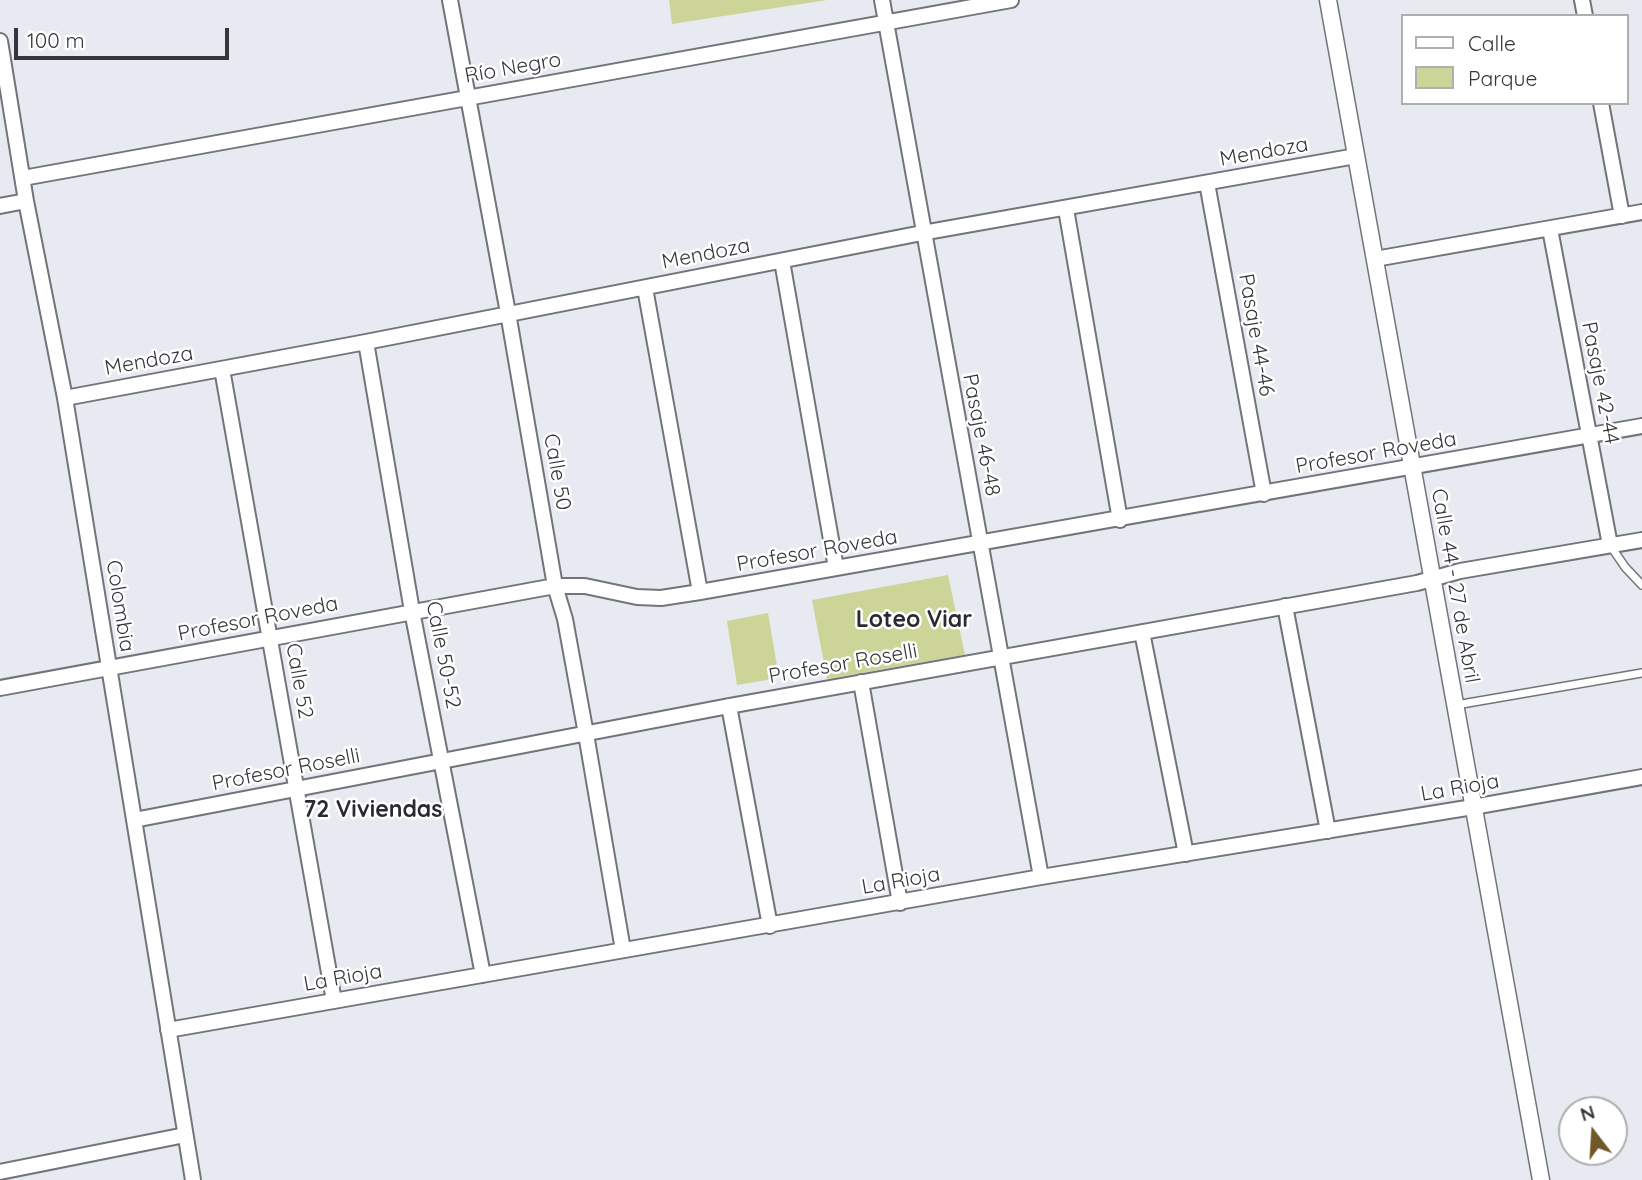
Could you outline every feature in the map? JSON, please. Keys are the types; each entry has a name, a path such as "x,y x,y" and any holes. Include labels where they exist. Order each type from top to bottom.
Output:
{"street":[{"name":"Calle 50","path":"450,0 555,586 565,619 586,734 623,950"},
{"name":"Pasaje 46-48","path":"882,0 922,233 1041,877"},
{"name":"Río Negro","path":"23,178 1011,0"},
{"name":"Calle 44 - 27 de Abril","path":"1328,0 1541,1180"},
{"name":"Colombia","path":"0,41 26,201 65,398 194,1180"},
{"path":"1601,105 1622,216"},
{"name":"Mendoza","path":"65,398 922,233 1356,156"},
{"name":"Pasaje 44-46","path":"1207,183 1264,494"},
{"path":"0,206 26,201"},
{"path":"1066,209 1120,520"},
{"path":"1375,259 1642,212"},
{"name":"Pasaje 42-44","path":"1550,229 1610,545"},
{"path":"782,261 836,568"},
{"path":"645,288 700,592"},
{"name":"Calle 50-52","path":"366,342 412,611 483,975"},
{"name":"Calle 52","path":"222,369 334,1001"},
{"name":"Profesor Roveda","path":"0,688 555,586 586,586 637,597 661,598 700,592 1642,426"},
{"name":"Profesor Roselli","path":"134,820 729,706 1642,540"},
{"path":"1285,606 1328,831"},
{"path":"1142,632 1186,854"},
{"path":"861,682 900,903"},
{"path":"729,706 770,926"},
{"name":"La Rioja","path":"168,1030 1041,877 1642,777"},
{"path":"0,1172 185,1135"}],"lane":[{"path":"1610,545 1642,585"},
{"path":"1455,705 1642,673"}],"green space":[{"path":"669,0 827,0 672,24"},
{"path":"948,575 965,655 827,679 812,600"},
{"path":"768,613 779,678 737,685 727,621"}],"district":[{"name":"Loteo Viar","path":"914,620"},
{"name":"72 Viviendas","path":"373,810"}]}
